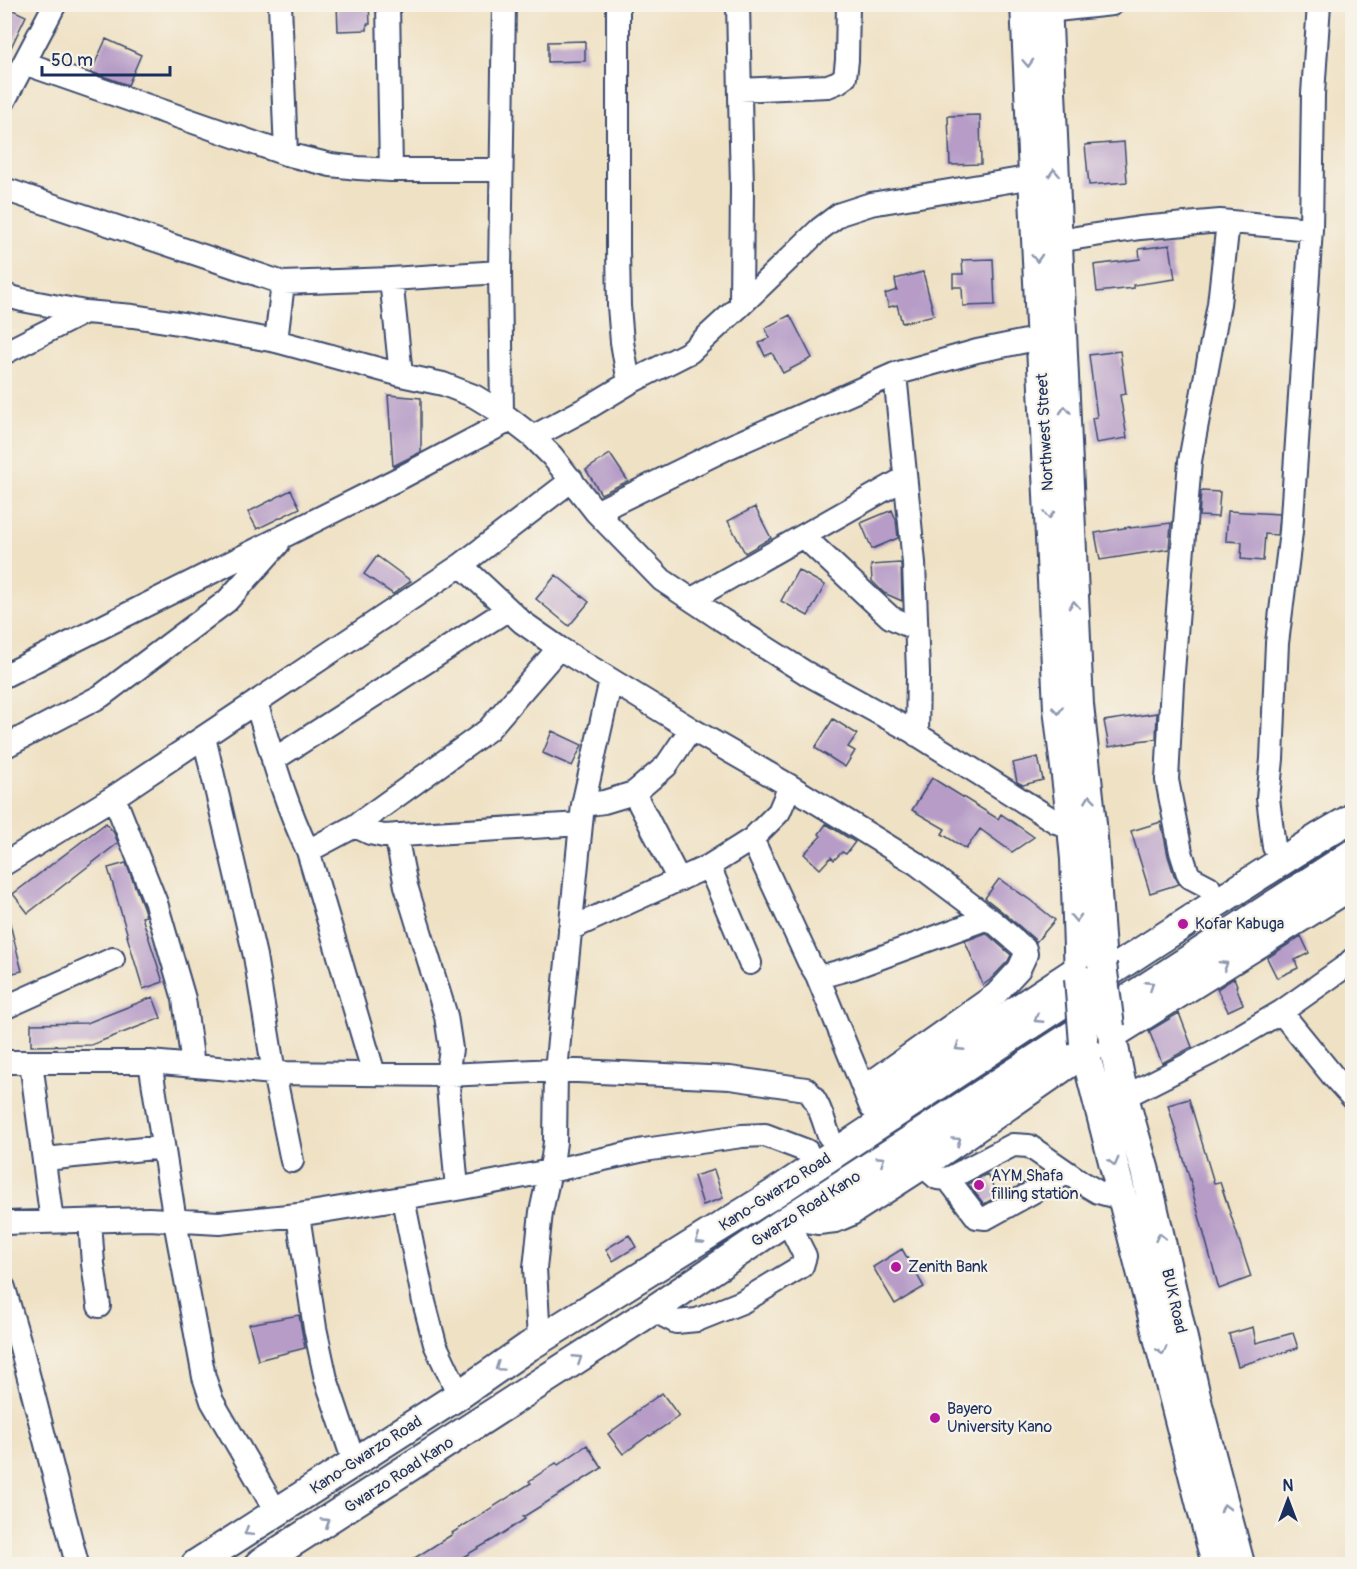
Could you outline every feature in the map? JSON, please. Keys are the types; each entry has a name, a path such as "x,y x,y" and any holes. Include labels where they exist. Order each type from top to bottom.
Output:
{"main road":[{"name":"Northwest Street","path":"1040,7 1033,177 1058,708 1072,827 1085,858"},
{"name":"Northwest Street","path":"1040,7 1058,241 1079,705 1092,824 1085,858"},
{"path":"770,1196 781,1177 867,1098 1090,967 1209,887 1353,799"},
{"name":"Kano-Gwarzo Road","path":"196,1564 459,1395 539,1340 770,1196 1135,955 1353,818"},
{"name":"Gwarzo Road Kano","path":"259,1564 1353,854"},
{"path":"1085,858 1090,967 1098,1040"},
{"path":"791,1218 818,1220 835,1218 849,1212 1032,1090 1098,1040 1351,891"},
{"name":"BUK Road","path":"1098,1040 1124,1097 1145,1171 1198,1405 1240,1564"},
{"name":"BUK Road","path":"1098,1040 1106,1129 1216,1564"},
{"path":"1032,1090 1047,1085 1064,1084 1077,1091 1106,1129"}],"street":[{"path":"4,101 55,4"},
{"path":"280,4 286,154"},
{"path":"388,4 391,170"},
{"path":"504,4 500,272 506,416"},
{"path":"618,4 619,306 629,383"},
{"path":"738,4 742,188 741,305"},
{"path":"740,90 828,86 845,77 848,4"},
{"path":"1040,7 1112,4"},
{"path":"1274,847 1268,798 1272,759 1276,644 1291,532 1311,229 1313,94 1319,4"},
{"path":"24,63 286,154 331,165 391,170 501,170"},
{"path":"532,437 690,352 820,229 840,214 871,204 1033,177"},
{"path":"4,189 283,283 500,272"},
{"path":"1058,241 1140,228 1220,221 1311,229"},
{"path":"1209,887 1190,877 1187,871 1167,780 1172,684 1190,461 1218,304 1228,222"},
{"path":"391,279 401,375"},
{"path":"276,341 283,283"},
{"path":"4,295 85,312 133,316 276,341 443,384 474,396 506,416 552,456 596,512 663,580 806,673 917,735 1056,822 1072,827"},
{"path":"4,353 85,312"},
{"path":"596,512 727,448 895,374 977,351 1041,338"},
{"path":"895,374 914,562 918,673 917,735"},
{"path":"4,676 402,477 506,416"},
{"path":"692,600 904,478"},
{"path":"4,864 114,797 461,565 572,480"},
{"path":"4,747 101,696 209,615 227,601 287,534"},
{"path":"803,536 890,617 916,629"},
{"path":"461,565 507,610 559,648 917,864 988,918 1025,949 1026,954 1019,969 996,994 867,1098 817,975 752,839"},
{"path":"273,760 507,610"},
{"path":"308,851 355,826 488,730 559,648"},
{"path":"539,1340 535,1268 541,1212 555,1142 556,1070 582,815 611,680"},
{"path":"256,702 273,760 308,851 374,1074"},
{"path":"355,826 370,833 396,836 582,815 604,802 634,793 666,766 691,729"},
{"path":"204,737 255,956 274,1073 292,1161"},
{"path":"570,929 709,866 752,839 779,812 790,786"},
{"path":"634,793 679,880"},
{"path":"114,797 156,903 184,999 193,1065"},
{"path":"396,836 406,886 446,1016 451,1049 447,1075 457,1189"},
{"path":"709,866 750,963"},
{"path":"817,975 824,976 852,968 988,918"},
{"path":"4,1008 113,959"},
{"path":"1124,1097 1213,1052 1281,1012 1353,960"},
{"path":"1281,1012 1353,1098"},
{"path":"4,1062 150,1062 274,1073 447,1075 556,1070 730,1078 806,1089 818,1104 818,1143 765,1135 742,1136 644,1150 403,1199 298,1215 219,1223 149,1219 4,1223"},
{"path":"31,1062 52,1222"},
{"path":"150,1062 175,1221 204,1377 212,1401 277,1513"},
{"path":"922,1165 937,1178 948,1179 1013,1144 1029,1146 1098,1192 1123,1199"},
{"path":"45,1159 163,1147"},
{"path":"948,1179 977,1217 986,1218 1068,1173"},
{"path":"403,1199 435,1344 459,1395"},
{"path":"298,1215 315,1328 326,1379 354,1462"},
{"path":"653,1310 676,1322 697,1320 742,1302 802,1266 805,1256 791,1218"},
{"path":"90,1221 99,1305"},
{"path":"4,1288 77,1564"}],"building":[{"path":"337,4 369,4 370,24 367,24 367,30 338,31"},
{"path":"4,6 26,16 4,62"},
{"path":"106,39 141,55 128,85 91,72"},
{"path":"585,41 585,61 548,62 548,42"},
{"path":"980,115 981,164 950,165 948,116"},
{"path":"1124,142 1127,182 1089,185 1085,145"},
{"path":"1170,245 1175,279 1133,285 1134,288 1097,292 1094,265 1140,259 1139,249"},
{"path":"993,259 995,305 963,306 962,287 953,287 953,274 963,274 962,260"},
{"path":"923,272 934,315 902,323 897,305 889,307 885,294 897,290 895,279"},
{"path":"790,315 812,358 783,373 772,353 765,356 759,343 770,338 765,328"},
{"path":"1120,351 1126,394 1120,395 1127,438 1096,443 1092,418 1097,417 1089,355"},
{"path":"388,395 421,398 421,452 393,466"},
{"path":"610,454 628,481 601,494 586,470"},
{"path":"291,490 300,508 257,529 248,512"},
{"path":"1201,491 1220,492 1218,517 1199,516"},
{"path":"755,507 771,538 745,553 728,521"},
{"path":"892,510 896,520 898,538 872,549 861,523"},
{"path":"1228,511 1279,514 1277,535 1265,534 1263,561 1241,559 1242,542 1226,541"},
{"path":"1171,523 1169,549 1100,560 1095,533"},
{"path":"377,556 411,581 393,594 364,574"},
{"path":"900,563 902,601 884,593 872,581 871,565"},
{"path":"798,570 825,585 808,616 781,601"},
{"path":"556,575 589,602 569,626 536,599"},
{"path":"1157,713 1156,739 1109,747 1104,721"},
{"path":"833,719 857,734 848,747 855,751 845,767 815,748"},
{"path":"552,731 582,745 572,766 543,753"},
{"path":"1038,757 1043,780 1023,785 1017,782 1013,763"},
{"path":"932,778 998,819 1001,814 1034,837 1012,852 980,829 966,849 942,834 945,829 912,810"},
{"path":"1161,822 1168,856 1179,884 1150,893 1131,831"},
{"path":"106,823 118,843 28,913 13,894"},
{"path":"826,824 855,842 846,854 842,852 834,860 831,857 820,869 804,854 821,836 819,834"},
{"path":"126,863 146,916 142,917 163,982 143,989 108,868"},
{"path":"999,879 1055,920 1036,942 985,898"},
{"path":"4,920 9,920 22,971 4,975"},
{"path":"986,933 1011,955 1008,961 983,985 965,941"},
{"path":"1301,936 1309,953 1295,960 1298,968 1277,978 1267,958"},
{"path":"1234,978 1243,1004 1228,1011 1217,989"},
{"path":"153,997 161,1018 91,1045 31,1046 31,1024 87,1023"},
{"path":"1179,1013 1192,1047 1162,1063 1149,1031"},
{"path":"1189,1099 1214,1183 1220,1182 1251,1277 1219,1289 1168,1105"},
{"path":"714,1170 723,1198 703,1205 694,1176"},
{"path":"987,1174 998,1196 984,1204 968,1184"},
{"path":"629,1235 636,1247 613,1261 606,1249"},
{"path":"902,1249 924,1287 895,1304 873,1267"},
{"path":"299,1315 305,1348 258,1360 249,1324"},
{"path":"1253,1327 1256,1343 1293,1333 1298,1348 1238,1366 1229,1334"},
{"path":"662,1393 679,1416 623,1454 608,1434"},
{"path":"587,1445 602,1468 523,1517 525,1519 451,1564 405,1564 531,1483 529,1481 556,1463 558,1465"}],"place":[{"name":"Kofar Kabuga","path":"1183,924"},
{"name":"AYM Shafa filling station","path":"979,1185"},
{"name":"Zenith Bank","path":"896,1267"},
{"name":"Bayero University Kano","path":"935,1418"}]}
